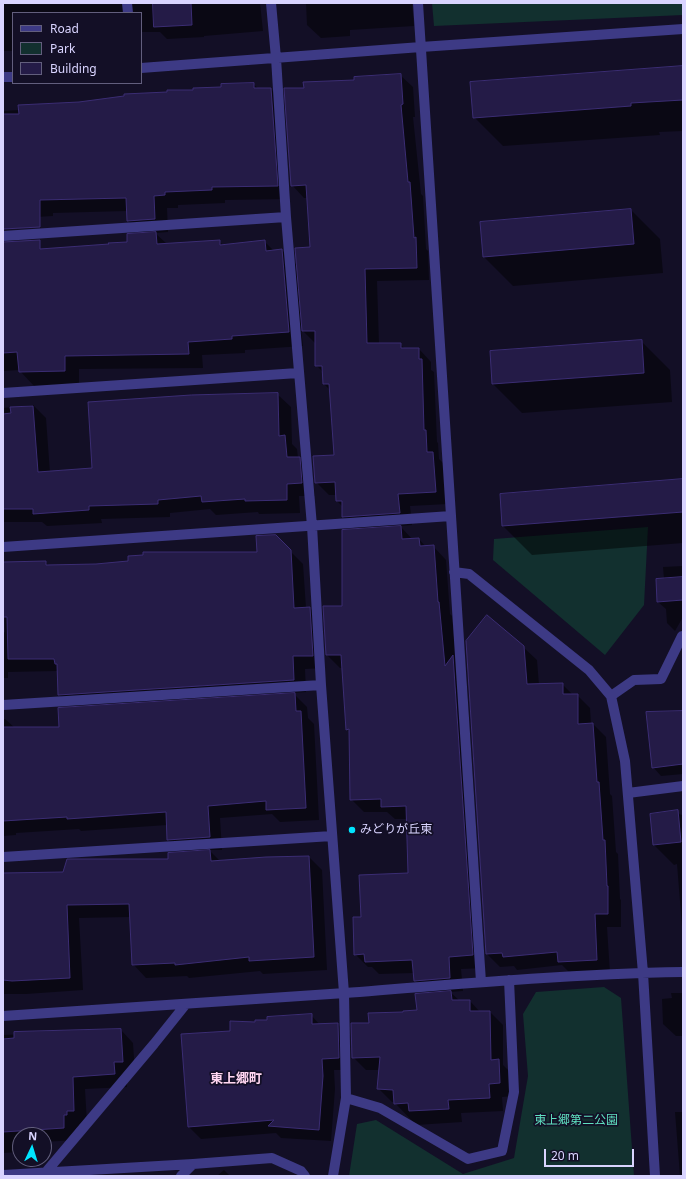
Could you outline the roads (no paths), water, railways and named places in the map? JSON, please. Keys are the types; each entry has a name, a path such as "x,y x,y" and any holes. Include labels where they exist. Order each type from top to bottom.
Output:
{"street":[{"path":"271,3 298,373 312,526 321,685 344,993 346,1098 333,1176"},
{"path":"418,3 481,982"},
{"path":"142,68 683,29"},
{"path":"3,236 286,217"},
{"path":"3,393 298,373"},
{"path":"3,547 451,516"},
{"path":"454,572 469,574 589,670 611,696 625,761 628,793 643,973 655,1176"},
{"path":"611,696 634,680 661,679 683,636"},
{"path":"3,705 321,685"},
{"path":"628,793 683,786"},
{"path":"3,857 332,836"},
{"path":"3,1016 344,993 508,980 683,972"},
{"path":"346,1098 380,1108 468,1159 502,1151 514,1092 508,980"},
{"path":"46,1172 186,1004"},
{"path":"3,1175 272,1158 301,1171 305,1176"},
{"path":"181,1176 193,1164"}],"place":[{"name":"みどりが丘東","path":"352,830"}],"district":[{"name":"東上郷町","path":"236,1079"}],"park label":[{"name":"東上郷第二公園","path":"576,1121"}]}
